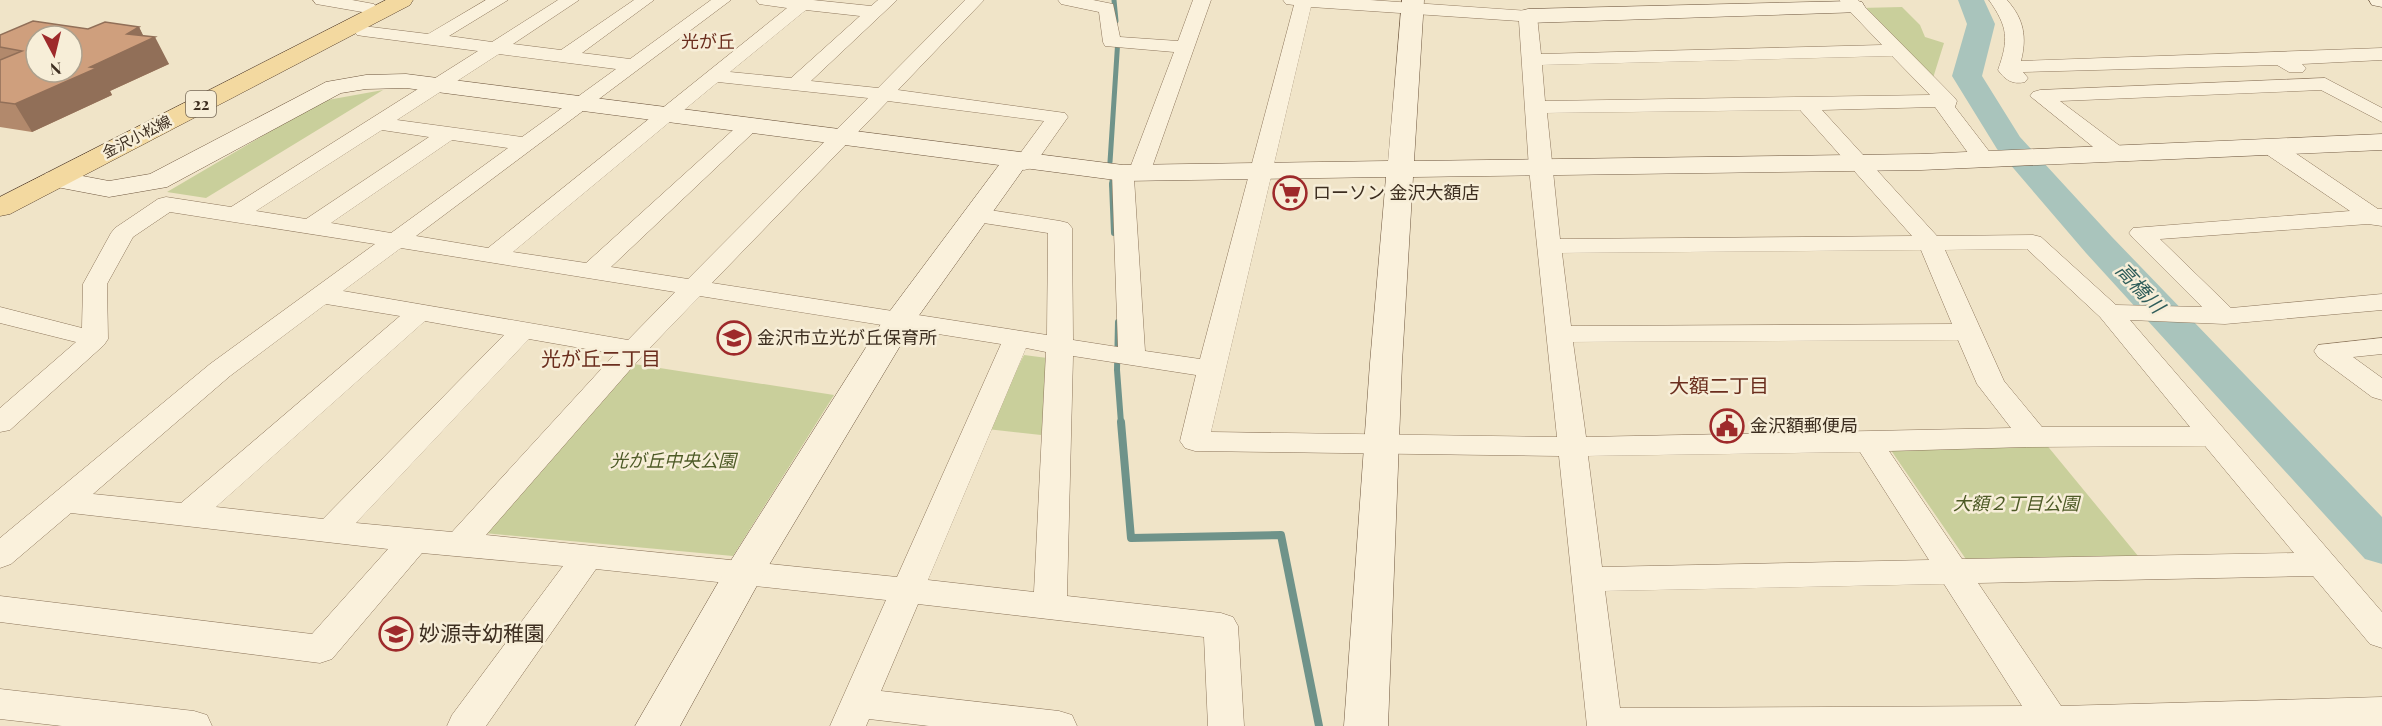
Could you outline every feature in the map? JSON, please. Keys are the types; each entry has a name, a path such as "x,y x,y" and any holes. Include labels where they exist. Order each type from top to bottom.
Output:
{"main road":[{"name":"金沢小松線","path":"0,208 379,7"},
{"name":"金沢小松線","path":"0,193 379,7"}],"street":[{"path":"322,0 379,7 430,40 633,65"},
{"path":"430,40 499,0"},
{"path":"233,216 570,0"},
{"path":"564,57 645,0"},
{"path":"0,556 220,370 722,0"},
{"path":"765,0 801,4 882,6"},
{"path":"460,544 634,349 975,0"},
{"path":"1067,0 1107,4 1112,42 1184,47"},
{"path":"1123,356 1131,173 1202,0"},
{"path":"1292,0 1527,8 1851,3 1947,101"},
{"path":"1304,0 1195,441 1573,447 2034,437 2213,436"},
{"path":"1998,0 2013,21 2017,41 2008,70 2116,154"},
{"path":"494,255 801,4"},
{"path":"1366,726 1412,4"},
{"path":"796,84 882,6"},
{"path":"1527,8 1540,168 1604,723 2054,723 2382,712"},
{"path":"1531,60 1898,50"},
{"path":"2009,67 2382,54"},
{"path":"2281,59 2382,116"},
{"path":"657,726 744,572 900,319 977,215 1058,117 882,94 713,76"},
{"path":"56,179 109,189 158,181 249,130 335,87 366,82 406,81 1020,162 1131,173 1859,164 2382,142"},
{"path":"2040,96 2325,84"},
{"path":"1536,107 1947,101"},
{"path":"1947,101 1945,107 1986,159"},
{"path":"1806,104 1929,241 1991,384 2034,437"},
{"path":"377,123 526,144"},
{"path":"592,271 750,125"},
{"path":"310,227 448,133"},
{"path":"2271,147 2379,218"},
{"path":"0,423 95,339 95,284 123,233 166,204 1211,369"},
{"path":"977,215 1060,228 1060,345 1050,607"},
{"path":"2217,316 2141,233 2379,218"},
{"path":"1550,246 1929,241 2033,242 2116,313 2213,436 2382,635"},
{"path":"319,295 634,349"},
{"path":"2116,313 2217,316 2382,302"},
{"path":"188,515 419,313"},
{"path":"0,315 95,339"},
{"path":"331,530 523,330"},
{"path":"1560,334 1968,332"},
{"path":"1017,338 853,714 1059,726"},
{"path":"2382,346 2327,351 2382,391"},
{"path":"1868,442 2054,723"},
{"path":"64,501 414,541 744,572 1221,626 1226,726"},
{"path":"0,609 320,649 414,541"},
{"path":"465,726 587,557"},
{"path":"1588,579 2323,564"},
{"path":"0,704 194,726"}],"green space":[{"path":"1902,7 1920,25 1925,37 1944,43 1933,78 1860,8"},
{"path":"383,90 206,198 167,192 322,101"},
{"path":"1024,355 1055,359 1041,435 987,429"},
{"name":"光が丘中央公園","path":"634,364 834,395 733,556 484,533"},
{"name":"大額２丁目公園","path":"2045,443 2143,562 1972,568 1888,446"}],"building":[{"path":"33,21 54,24 26,24"},
{"path":"105,22 139,27 127,34 155,37 90,67 97,68 84,74 84,28"},
{"path":"24,25 24,84 61,84 15,104 0,102 0,60 22,51 0,47 0,35"}],"waterway":[{"path":"1114,0 1116,21"},
{"name":"高橋川","path":"1971,0 1981,24 1967,76 2008,142 2099,245 2382,547"},
{"path":"1110,162 1118,38"},
{"path":"1112,184 1114,233"},
{"path":"1118,322 1117,370 1121,423"},
{"path":"1121,422 1131,538 1281,535 1319,726"}],"place":[{"name":"ローソン 金沢大額店","path":"1290,193"},
{"name":"金沢市立光が丘保育所","path":"734,338"},
{"name":"金沢額郵便局","path":"1727,426"},
{"name":"妙源寺幼稚園","path":"396,634"}],"district":[{"name":"光が丘","path":"708,42"},
{"name":"光が丘二丁目","path":"601,359"},
{"name":"大額二丁目","path":"1719,386"}]}
